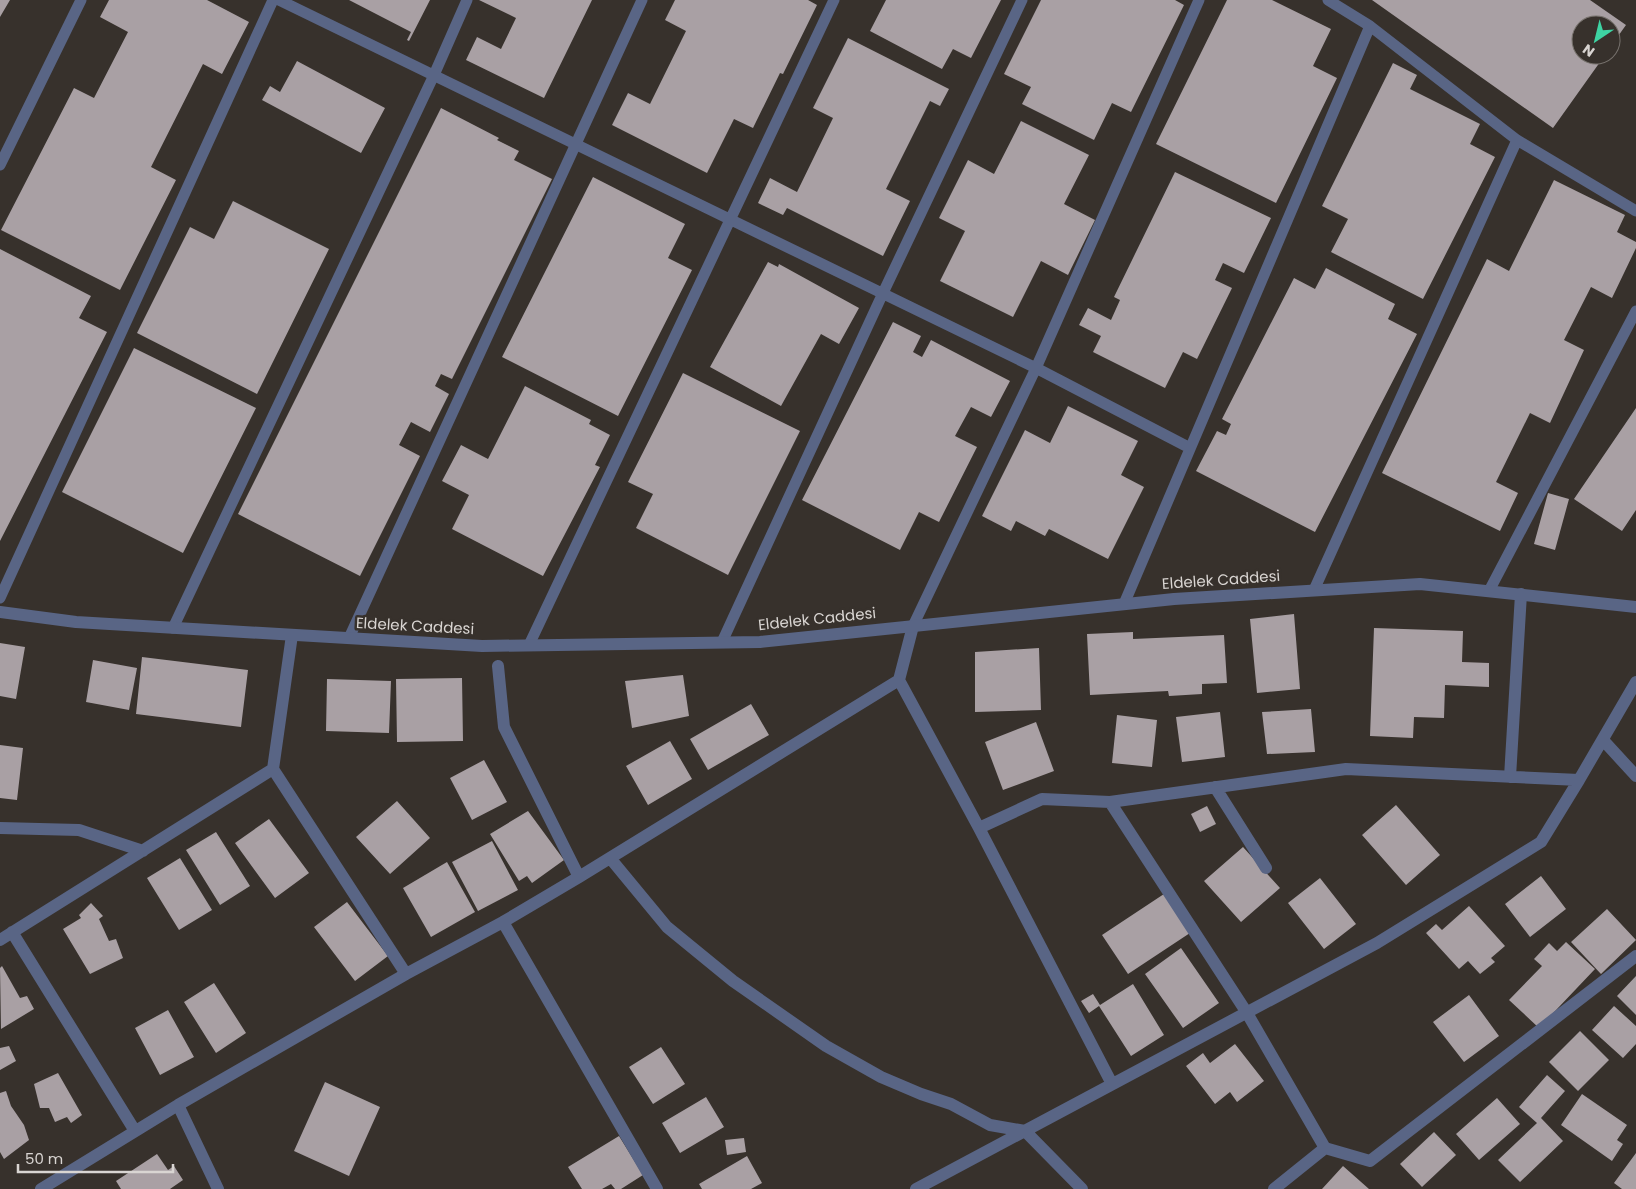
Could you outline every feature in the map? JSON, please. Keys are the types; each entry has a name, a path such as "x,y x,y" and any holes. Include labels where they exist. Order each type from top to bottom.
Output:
{"street":[{"name":"Eldelek Caddesi","path":"0,612 76,622 482,646 760,642 1174,599 1420,584 1636,607"},
{"path":"1510,777 1522,594"},
{"path":"913,626 899,680 979,828 1112,1084"},
{"path":"292,635 272,769 406,974"},
{"path":"498,666 504,727 579,877"},
{"path":"41,1189 178,1105 406,974 503,922 579,877 899,680"},
{"path":"916,1189 1378,943 1541,842 1636,682"},
{"path":"1602,740 1636,776"},
{"path":"0,940 143,852 272,769"},
{"path":"979,828 1042,799 1110,802 1346,769 1579,780"},
{"path":"1215,787 1266,868"},
{"path":"1110,802 1247,1012 1325,1148 1370,1161 1636,956"},
{"path":"0,828 78,830 143,852"},
{"path":"610,858 667,927 733,981 826,1046 881,1077 951,1104 990,1124 1025,1131 1082,1189"},
{"path":"503,922 657,1189"},
{"path":"12,932 134,1132"},
{"path":"178,1105 218,1189"},
{"path":"1274,1189 1325,1148"}],"lane":[{"path":"0,164 81,0"},
{"path":"0,598 273,0"},
{"path":"279,0 1036,368 1190,448"},
{"path":"173,628 434,75 467,0"},
{"path":"348,638 642,0"},
{"path":"722,642 882,293 1022,0"},
{"path":"913,626 1036,368 1199,0"},
{"path":"1328,0 1370,26 1517,140 1636,211"},
{"path":"529,645 731,220 832,1"},
{"path":"1124,604 1370,26"},
{"path":"1314,590 1517,140"},
{"path":"1489,591 1636,311"}],"building":[{"path":"0,0 10,0 0,17"},
{"path":"109,0 207,0 249,22 222,74 203,64 151,167 176,180 120,290 1,230 74,88 94,98 128,32 100,17"},
{"path":"349,0 430,0 409,41 407,40 411,32"},
{"path":"479,0 592,0 544,98 466,60 477,37 501,49 516,18"},
{"path":"675,0 808,0 817,5 783,74 780,73 753,128 734,119 707,173 612,125 628,93 650,104 686,31 665,20"},
{"path":"886,0 1001,0 971,58 953,49 942,69 870,31"},
{"path":"1041,0 1175,0 1184,5 1131,112 1112,103 1094,140 1022,104 1031,87 1004,74"},
{"path":"1227,0 1272,0 1331,29 1313,66 1337,78 1276,203 1156,144"},
{"path":"1372,0 1590,0 1612,15 1571,15 1571,65 1598,65 1553,128"},
{"path":"1621,22 1626,25 1621,32"},
{"path":"848,38 949,89 940,106 930,101 886,189 910,201 883,256 787,208 783,215 758,203 770,178 797,192 833,118 813,108"},
{"path":"297,61 385,108 361,153 262,100 270,86 280,92"},
{"path":"1393,63 1417,75 1410,89 1480,124 1470,144 1495,157 1423,299 1331,252 1348,219 1322,206"},
{"path":"441,108 499,138 497,140 519,151 514,160 552,179 452,379 441,374 435,386 449,394 430,432 411,422 399,445 420,456 360,576 238,514"},
{"path":"1021,121 1089,155 1064,204 1095,220 1068,275 1041,261 1013,317 940,281 965,231 939,218 968,160 994,174"},
{"path":"1175,172 1271,218 1244,273 1223,263 1215,280 1232,288 1197,359 1183,352 1165,388 1093,352 1101,336 1079,325 1088,308 1111,320 1120,300 1114,297"},
{"path":"593,177 685,224 668,258 692,270 618,416 502,357"},
{"path":"1554,180 1625,215 1617,232 1636,242 1636,248 1612,298 1591,287 1564,340 1584,350 1550,423 1530,413 1496,482 1518,493 1500,531 1382,473 1487,259 1509,271"},
{"path":"233,201 329,249 257,394 137,333 190,227 214,239"},
{"path":"0,249 91,296 79,318 107,332 0,541"},
{"path":"768,262 778,267 779,264 859,308 839,344 821,334 781,406 710,367"},
{"path":"1326,268 1395,304 1388,319 1417,334 1315,532 1196,471 1217,431 1226,435 1231,424 1222,419 1294,278 1315,289"},
{"path":"893,322 921,336 913,352 922,357 931,340 1010,381 991,417 971,407 955,436 977,447 939,522 919,512 900,550 802,500"},
{"path":"134,348 256,408 183,553 62,492"},
{"path":"683,373 800,431 728,575 636,528 653,494 628,482"},
{"path":"525,386 591,420 589,424 610,435 595,465 600,467 543,576 452,529 469,495 442,481 461,445 488,459"},
{"path":"1068,406 1138,441 1121,475 1144,487 1108,559 1049,529 1045,536 1016,521 1011,531 982,516 1025,430 1050,443"},
{"path":"1636,408 1636,510 1622,531 1574,499"},
{"path":"1548,493 1569,499 1555,550 1534,544"},
{"path":"1294,614 1300,689 1257,693 1250,619"},
{"path":"1374,628 1463,631 1462,662 1489,663 1489,687 1445,685 1444,718 1414,717 1413,738 1370,736"},
{"path":"1133,632 1133,639 1224,635 1227,683 1202,684 1202,694 1169,696 1168,691 1090,695 1087,634"},
{"path":"0,643 25,647 16,699 0,696"},
{"path":"1039,648 1041,710 975,712 975,652"},
{"path":"142,657 248,670 241,727 136,714"},
{"path":"93,660 137,668 129,710 86,702"},
{"path":"683,675 689,716 632,728 625,681"},
{"path":"462,678 463,741 397,742 396,679"},
{"path":"327,679 391,681 389,733 326,731"},
{"path":"751,704 769,735 708,770 690,739"},
{"path":"1311,709 1315,752 1267,754 1262,712"},
{"path":"1220,712 1225,757 1182,762 1176,717"},
{"path":"1117,715 1157,720 1152,767 1112,763"},
{"path":"1036,722 1054,771 1003,790 985,742"},
{"path":"670,741 692,779 648,805 626,766"},
{"path":"0,745 23,748 17,800 0,798"},
{"path":"484,760 507,802 472,820 450,778"},
{"path":"397,801 430,838 390,874 356,837"},
{"path":"1396,805 1440,855 1406,885 1362,835"},
{"path":"1207,806 1216,824 1200,832 1191,814"},
{"path":"528,811 564,860 532,883 527,876 519,881 490,834"},
{"path":"269,819 309,873 275,898 235,843"},
{"path":"216,832 250,886 220,905 186,850"},
{"path":"492,841 518,890 478,911 452,862"},
{"path":"1243,847 1280,888 1241,922 1204,881"},
{"path":"180,858 212,910 179,930 147,878"},
{"path":"447,862 475,912 431,937 403,888"},
{"path":"1541,876 1566,909 1530,937 1505,904"},
{"path":"1320,878 1356,924 1324,949 1288,903"},
{"path":"1167,892 1193,931 1128,974 1102,935"},
{"path":"347,902 388,956 355,981 314,927"},
{"path":"91,903 103,916 99,919 109,941 116,939 123,958 90,974 63,929 81,918 79,915"},
{"path":"1469,906 1505,946 1491,958 1495,962 1480,974 1468,961 1459,969 1426,933 1436,924 1442,930"},
{"path":"1607,909 1636,940 1601,974 1571,942"},
{"path":"1566,942 1595,969 1539,1028 1509,1000 1542,966 1534,959 1549,943 1557,951"},
{"path":"1181,948 1219,1003 1183,1028 1145,974"},
{"path":"2,966 20,998 27,996 34,1009 1,1029 0,968"},
{"path":"1636,976 1636,1015 1617,996"},
{"path":"214,983 246,1033 216,1053 184,1002"},
{"path":"1133,984 1164,1035 1131,1056 1099,1006 1089,1013 1081,1001 1093,994 1100,1005"},
{"path":"1469,995 1499,1036 1464,1062 1433,1022"},
{"path":"1614,1006 1636,1026 1636,1044 1623,1058 1592,1030"},
{"path":"168,1010 194,1057 160,1075 135,1028"},
{"path":"1580,1031 1609,1060 1578,1091 1549,1062"},
{"path":"1235,1044 1264,1081 1237,1102 1230,1092 1215,1104 1186,1066 1203,1053 1210,1063"},
{"path":"9,1046 16,1061 0,1070 0,1048"},
{"path":"661,1047 685,1084 653,1104 629,1067"},
{"path":"58,1073 82,1115 71,1123 67,1117 55,1122 49,1108 40,1108 34,1084"},
{"path":"1547,1075 1565,1091 1541,1118 1563,1141 1520,1182 1498,1160 1537,1123 1519,1107"},
{"path":"325,1082 380,1107 349,1176 294,1151"},
{"path":"6,1091 11,1106 24,1125 29,1140 4,1159 0,1152 0,1093"},
{"path":"1582,1094 1627,1125 1617,1140 1623,1144 1612,1161 1561,1125"},
{"path":"706,1097 724,1127 680,1153 662,1123"},
{"path":"1497,1098 1520,1124 1479,1160 1456,1134"},
{"path":"1434,1132 1456,1155 1422,1187 1400,1164"},
{"path":"619,1136 643,1175 621,1189 615,1189 611,1184 602,1189 582,1189 568,1167"},
{"path":"744,1138 746,1152 727,1155 725,1140"},
{"path":"1636,1153 1636,1189 1622,1189 1614,1183"},
{"path":"157,1154 168,1170 174,1166 183,1180 170,1189 121,1189 116,1181"},
{"path":"747,1156 762,1183 751,1189 702,1189 699,1184"},
{"path":"1343,1166 1369,1189 1322,1189"}]}
